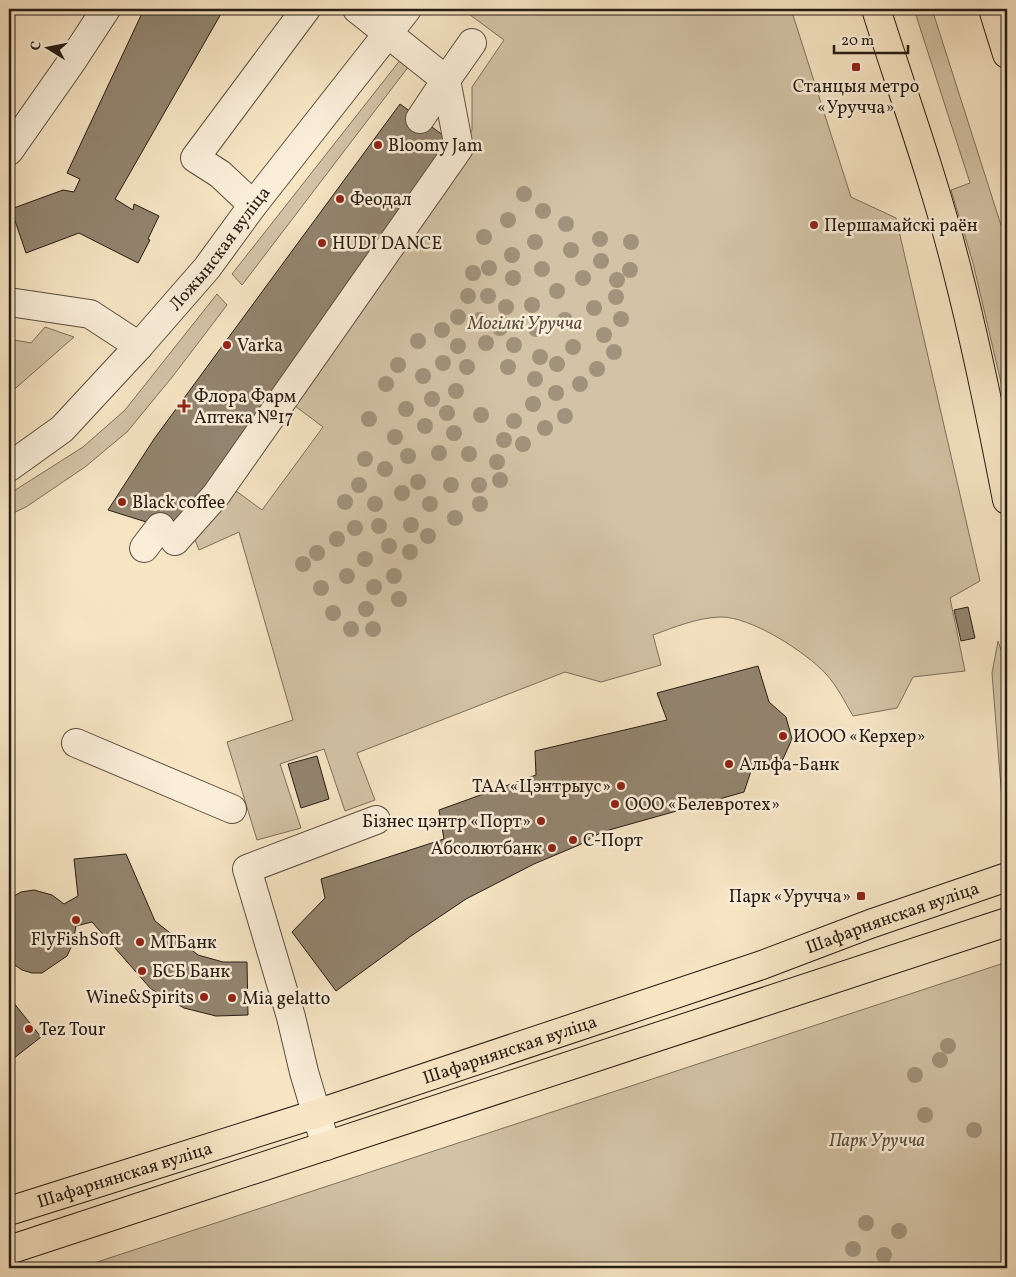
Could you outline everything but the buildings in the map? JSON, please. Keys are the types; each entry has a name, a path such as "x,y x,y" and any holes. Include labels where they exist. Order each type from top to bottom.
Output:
{"main road":[{"path":"876,9 937,198 956,266 1007,500"},
{"path":"993,9 1007,54"},
{"name":"Шафарнянская вуліца","path":"9,1211 316,1114 762,965 870,924 1007,877"},
{"name":"Шафарнянская вуліца","path":"9,1250 1007,922"}],"street":[{"path":"9,151 106,9"},
{"path":"253,205 220,174 195,158 306,9"},
{"path":"160,539 216,495 459,148 446,80 358,9"},
{"name":"Ложынская вуліца","path":"9,467 62,429 139,346 207,268 253,205 407,9"},
{"path":"420,119 472,43"},
{"path":"9,302 90,314 139,346"},
{"path":"76,744 232,809"},
{"path":"326,1146 291,1016 247,869 376,820"}],"green space":[{"name":"Могілкі Уручча","path":"468,9 791,9 851,197 896,218 980,581 950,598 965,671 913,677 897,708 853,716 826,674 792,646 777,637 746,622 732,618 720,617 694,621 653,635 661,665 601,682 565,672 357,753 375,800 345,811 324,749 280,764 301,828 257,840 227,742 293,720 239,532 199,550 195,540 232,488 262,510 323,427 291,403 454,168 472,130 472,87 504,40 466,12"},
{"path":"914,9 932,9 1007,244 1007,408 973,263 951,190 970,183"},
{"path":"401,59 409,66 242,285 232,274"},
{"path":"217,294 227,305 127,432 85,467 26,507 9,515 9,494 83,447 125,410"},
{"path":"45,327 74,337 9,394 9,339 31,343"},
{"path":"998,641 1007,668 1007,811 1003,813 992,673"},
{"name":"Парк Уручча","path":"1007,962 1007,1268 79,1268"}],"place":[{"name":"Станцыя метро «Уручча»","path":"856,67"},
{"name":"Bloomy Jam","path":"378,145"},
{"name":"Феодал","path":"340,199"},
{"name":"Першамайскі раён","path":"814,225"},
{"name":"HUDI DANCE","path":"322,243"},
{"name":"Varka","path":"227,345"},
{"name":"Флора Фарм Аптека №17","path":"184,406"},
{"name":"Black coffee","path":"122,502"},
{"name":"ИООО «Керхер»","path":"783,736"},
{"name":"Альфа-Банк","path":"729,764"},
{"name":"ТАА «Цэнтрыус»","path":"621,786"},
{"name":"ООО «Белевротех»","path":"615,804"},
{"name":"Бізнес цэнтр «Порт»","path":"541,821"},
{"name":"С-Порт","path":"573,840"},
{"name":"Абсолютбанк","path":"552,848"},
{"name":"Парк «Уручча»","path":"861,896"},
{"name":"FlyFishSoft","path":"76,920"},
{"name":"МТБанк","path":"140,942"},
{"name":"БСБ Банк","path":"142,971"},
{"name":"Wine&Spirits","path":"204,997"},
{"name":"Mia gelatto","path":"232,998"},
{"name":"Tez Tour","path":"29,1029"}]}
